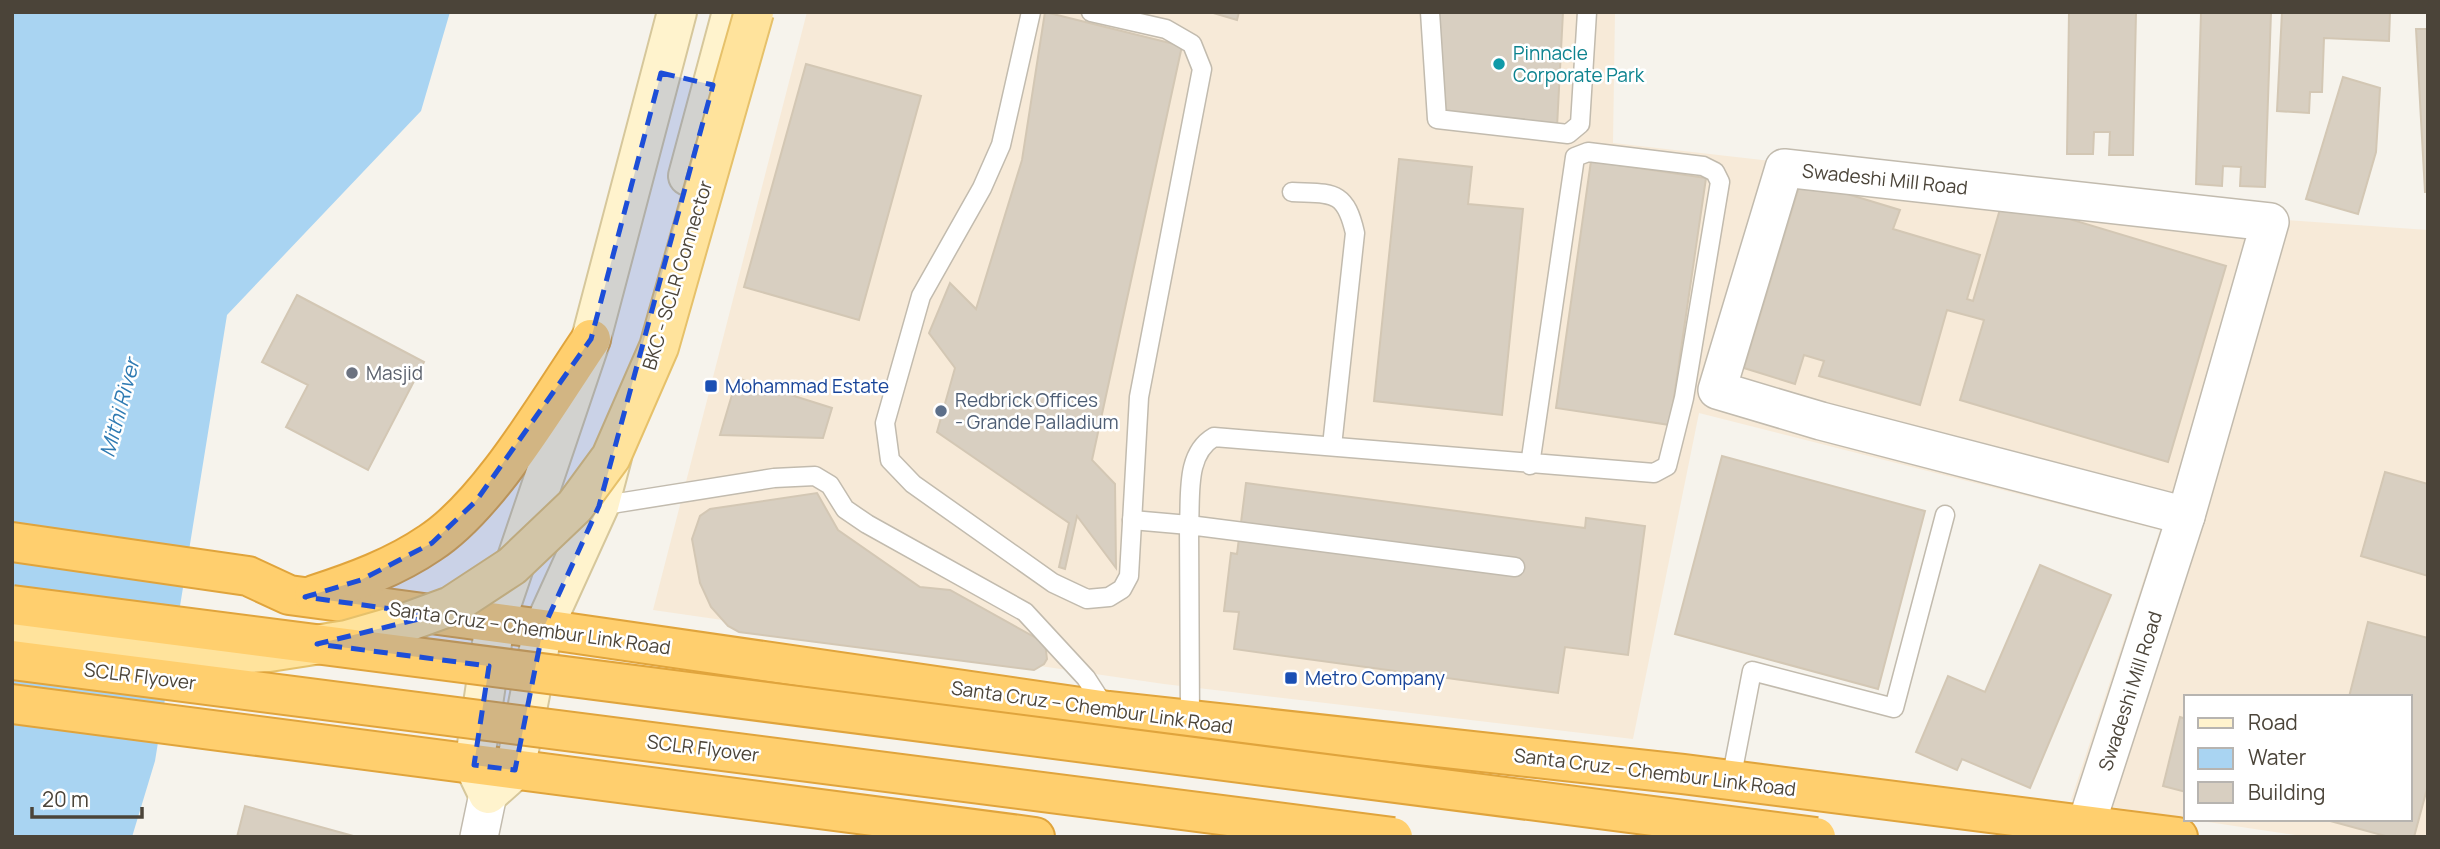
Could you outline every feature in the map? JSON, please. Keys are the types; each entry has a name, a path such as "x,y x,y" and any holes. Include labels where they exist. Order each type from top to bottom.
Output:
{"highway":[{"path":"297,596 361,579 432,543 476,501 509,459 591,339"},
{"name":"Santa Cruz – Chembur Link Road","path":"12,542 247,589 1108,711 1731,780 2178,837"},
{"path":"12,568 247,589"},
{"path":"12,605 1816,837"},
{"name":"SCLR Flyover","path":"12,660 1393,837"},
{"path":"12,704 194,729 493,776 1035,837"}],"main road":[{"path":"493,776 495,623 591,339 677,12"},
{"path":"493,776 543,629 599,506 732,12"},
{"name":"BKC - SCLR Connector","path":"12,633 190,656 269,652 346,640 399,625 451,606 512,566 575,506 611,457 659,347 754,12"},
{"path":"662,73 713,85"}],"street":[{"name":"Swadeshi Mill Road","path":"2086,825 2186,516 2270,222 1784,168 1717,390 1821,421 2186,516"},
{"path":"479,837 493,776"}],"lane":[{"path":"1031,12 1001,145 982,188 921,296 884,423 890,460 913,484 1053,583 1087,599 1109,597 1122,589 1129,576 1139,397 1202,69 1192,44 1166,29 1091,12"},
{"path":"1430,12 1437,119 1568,134 1580,124 1587,12"},
{"path":"1189,722 1189,525 1195,457 1202,444 1214,438 1530,465 1654,473 1667,466 1684,398 1720,182 1715,172 1703,166 1588,152 1575,157 1530,465"},
{"path":"1292,192 1334,194 1350,210 1355,233 1332,446"},
{"path":"599,506 774,478 815,476 830,485 845,509 867,524 1025,612 1079,670 1108,711"},
{"path":"1731,780 1752,671 1894,708 1945,515"},
{"path":"1132,520 1515,567"}],"highlighted area":[{"path":"661,73 713,85 599,506 543,629 515,770 474,765 489,666 317,644 435,615 305,597 361,580 432,543 476,501 591,339"}],"shaded area":[{"path":"807,12 1615,12 1613,143 2286,220 2428,230 2428,837 2309,837 2201,821 2412,821 2412,695 2184,695 2184,819 2071,800 2160,530 1699,413 1633,739 1164,684 653,610"}],"water":[{"name":"Mithi River","path":"12,12 450,12 421,111 227,315 155,761 132,837 12,837"}],"building":[{"path":"1045,12 1182,46 1092,460 1115,484 1116,568 1077,516 1065,569 1059,567 1069,523 937,432 955,368 929,333 950,283 976,309 1022,160"},
{"path":"1210,12 1239,12 1237,20"},
{"name":"Pinnacle Corporate Park","path":"1439,12 1563,12 1557,127 1438,116"},
{"path":"2069,12 2136,12 2133,155 2109,155 2110,132 2094,132 2093,154 2067,154"},
{"path":"2201,12 2271,12 2265,187 2240,186 2241,167 2223,166 2222,186 2196,184"},
{"path":"2282,12 2390,12 2389,41 2324,38 2322,92 2310,92 2309,113 2277,111"},
{"path":"2416,29 2428,29 2428,192 2425,192"},
{"path":"806,64 921,96 859,320 744,287"},
{"path":"2343,77 2380,88 2376,152 2358,214 2306,199"},
{"path":"1399,159 1472,167 1468,204 1523,209 1502,415 1374,401"},
{"path":"1591,161 1706,178 1670,425 1556,408"},
{"path":"1801,180 1900,210 1893,229 1980,255 1967,299 1973,301 2003,199 2226,266 2168,462 1960,400 1984,320 1947,310 1920,405 1819,376 1824,361 1804,355 1795,384 1744,368"},
{"name":"Masjid","path":"297,295 424,362 368,470 286,427 308,385 262,362"},
{"path":"737,378 832,408 823,438 720,435"},
{"path":"1722,456 1925,511 1878,689 1675,634"},
{"path":"2385,472 2428,484 2428,576 2361,556"},
{"path":"1246,483 1585,528 1586,518 1645,526 1628,655 1565,647 1558,693 1234,649 1239,612 1224,611 1231,553 1237,554"},
{"path":"817,493 838,530 920,587 950,590 1045,643 1047,659 1044,664 1034,670 739,632 728,626 711,607 700,583 692,539 700,516 710,509"},
{"path":"2040,565 2111,595 2030,788 1962,759 1957,770 1916,752 1948,676 1985,692"},
{"path":"2368,622 2428,638 2428,785 2414,837 2389,837 2330,821 2412,821 2412,695 2350,695"},
{"path":"2180,717 2184,718 2184,791 2163,786"},
{"path":"245,806 357,837 237,837"}],"place":[{"name":"Pinnacle Corporate Park","path":"1499,64"},
{"name":"Masjid","path":"352,373"},
{"name":"Mohammad Estate","path":"711,386"},
{"name":"Redbrick Offices - Grande Palladium","path":"941,411"},
{"name":"Metro Company","path":"1291,678"}]}
